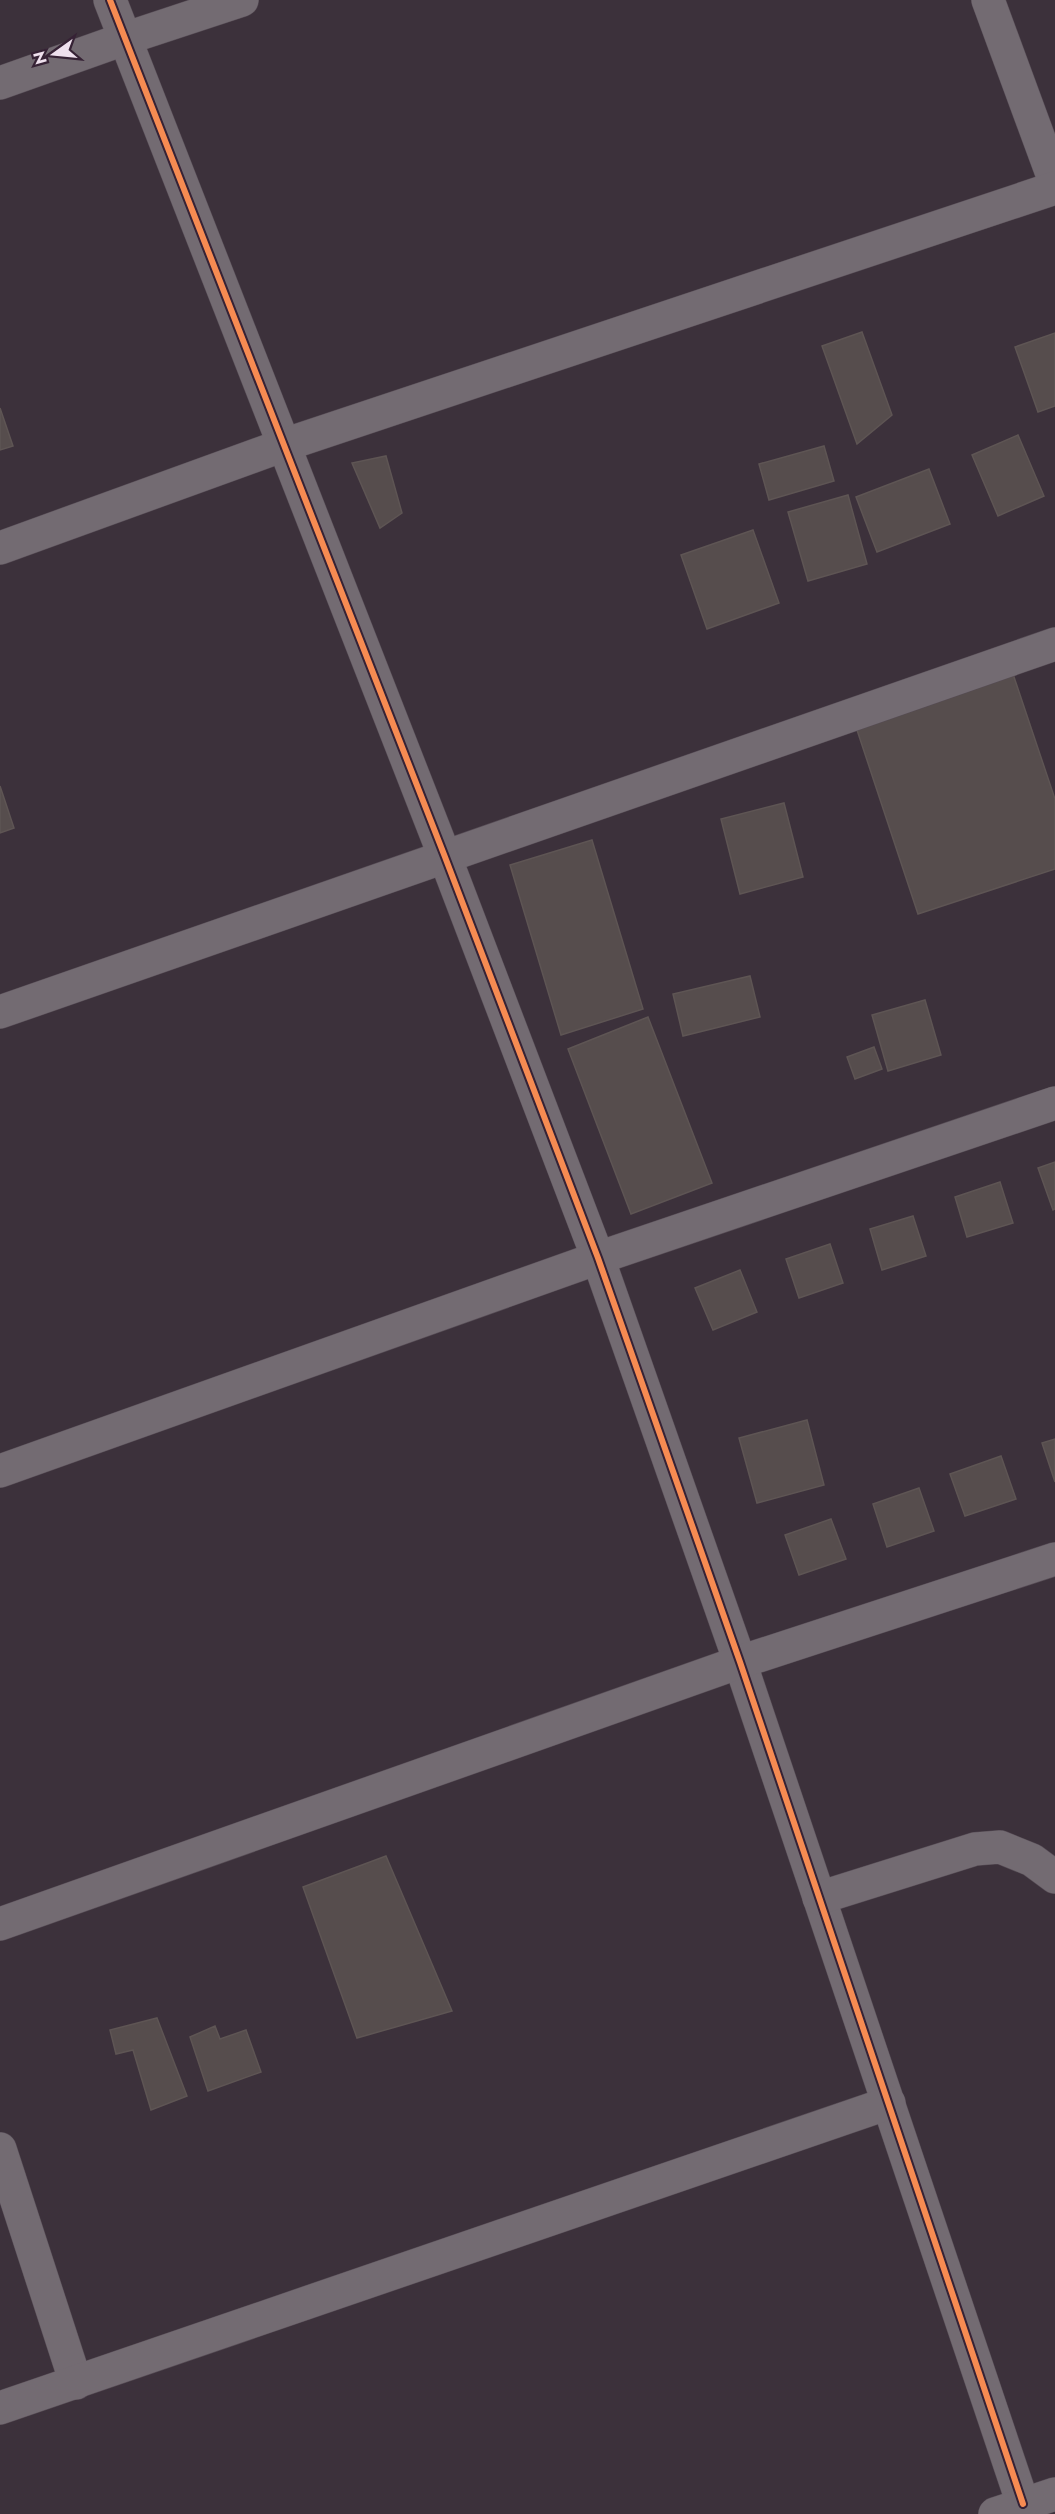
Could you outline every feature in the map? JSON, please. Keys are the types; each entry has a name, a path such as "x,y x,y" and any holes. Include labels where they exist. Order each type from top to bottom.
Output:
{"street":[{"path":"110,0 445,857 598,1258 740,1662 889,2103 1009,2509 1055,2493"},
{"path":"0,83 242,0"},
{"path":"988,0 1055,182"},
{"path":"0,548 284,445 1055,188"},
{"path":"0,1012 1055,644"},
{"path":"0,1471 598,1258 1055,1103"},
{"path":"0,1924 740,1662 1055,1559"},
{"path":"819,1898 975,1849 1000,1847 1032,1860 1055,1878"},
{"path":"0,2409 889,2103"},
{"path":"0,2149 76,2383"}],"building":[{"path":"862,332 892,415 857,444 822,346"},
{"path":"1055,333 1055,406 1038,412 1015,347"},
{"path":"0,408 13,446 0,450"},
{"path":"1018,435 1044,496 998,516 972,455"},
{"path":"824,446 834,481 769,500 759,464"},
{"path":"386,456 402,513 380,528 352,463"},
{"path":"929,469 950,524 877,552 856,497"},
{"path":"848,495 867,564 808,581 788,512"},
{"path":"753,530 779,603 707,629 681,555"},
{"path":"1013,674 1055,799 1055,869 918,914 856,727"},
{"path":"0,786 14,828 0,833"},
{"path":"784,803 803,877 740,894 721,819"},
{"path":"592,840 643,1009 561,1035 510,865"},
{"path":"750,976 760,1017 683,1036 673,994"},
{"path":"925,1000 941,1055 888,1071 872,1015"},
{"path":"648,1017 712,1183 631,1214 568,1049"},
{"path":"874,1047 882,1069 855,1079 847,1057"},
{"path":"1055,1162 1055,1209 1053,1210 1038,1168"},
{"path":"1000,1182 1013,1223 967,1237 955,1197"},
{"path":"913,1216 926,1256 882,1270 870,1229"},
{"path":"830,1244 843,1283 799,1298 786,1259"},
{"path":"740,1270 757,1312 713,1330 695,1288"},
{"path":"807,1420 824,1485 757,1503 739,1438"},
{"path":"1055,1439 1055,1482 1042,1443"},
{"path":"1001,1456 1016,1499 965,1516 950,1474"},
{"path":"919,1488 934,1531 887,1547 873,1504"},
{"path":"831,1519 846,1559 799,1575 785,1535"},
{"path":"386,1856 452,2011 357,2038 303,1887"},
{"path":"157,2018 187,2096 151,2110 133,2050 116,2054 110,2030"},
{"path":"215,2026 220,2039 246,2030 261,2072 208,2091 190,2037"}],"cycle path":[{"path":"110,0 445,857 598,1258 740,1662 1023,2504"}]}
